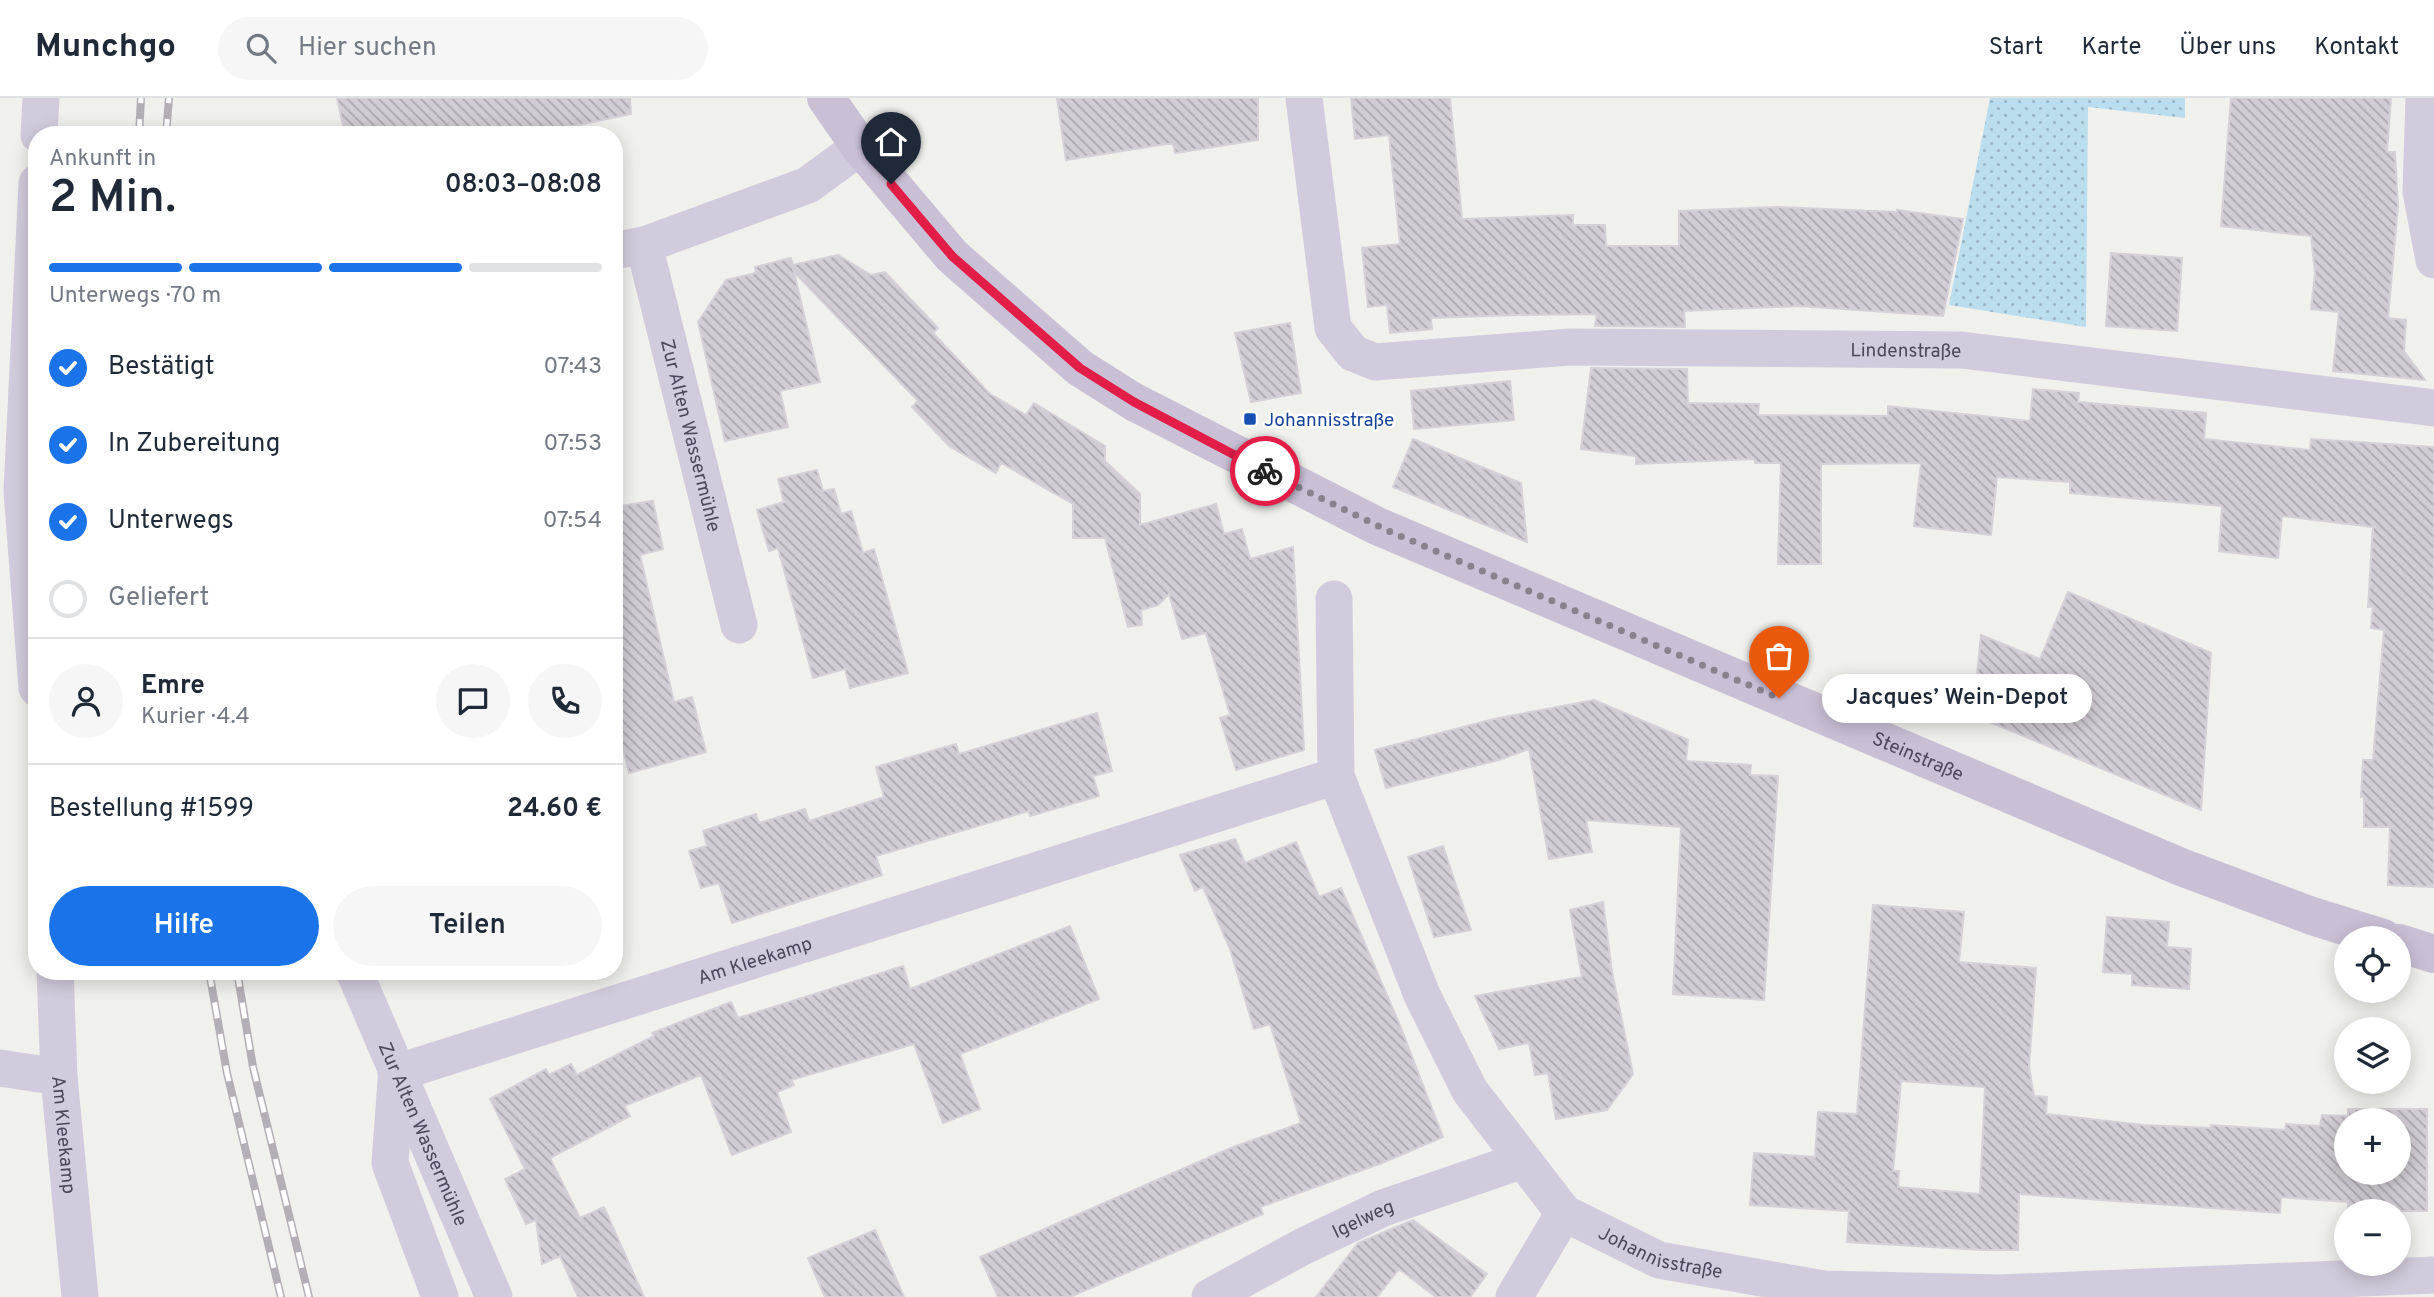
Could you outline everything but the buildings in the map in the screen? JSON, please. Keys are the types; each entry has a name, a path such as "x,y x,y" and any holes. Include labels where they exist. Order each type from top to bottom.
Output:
{"main road":[{"name":"Steinstraße","path":"825,98 860,147 952,256 1080,368 1134,402 1272,475 1406,539 2075,823 2312,916 2344,926"},
{"path":"2411,947 2434,954"}],"street":[{"path":"39,126 41,98"},
{"name":"Lindenstraße","path":"1304,98 1333,328 1353,353 1375,362 1570,347 1961,349 2434,408"},
{"path":"2424,98 2421,191 2434,260"},
{"name":"Zur Alten Wassermühle","path":"739,625 629,248 808,185 860,147"},
{"path":"28,368 22,491 28,570"},
{"name":"Johannisstraße","path":"1334,599 1336,776 1422,995 1470,1091 1564,1213 1659,1260 1824,1289 2001,1293 2419,1282"},
{"name":"Am Kleekamp","path":"396,1073 1336,776"},
{"name":"Am Kleekamp","path":"55,980 60,1077 80,1297"},
{"name":"Zur Alten Wassermühle","path":"358,980 494,1297"},
{"path":"0,1068 60,1077"},
{"path":"396,1073 390,1163 440,1297"},
{"name":"Igelweg","path":"1210,1297 1302,1247 1383,1208 1523,1160"},
{"path":"1514,1297 1564,1213"}],"shaded area":[{"path":"1990,98 2185,98 2185,118 2088,107 2086,327 1949,305"}],"railway":[{"path":"139,126 141,98"},
{"path":"167,126 169,98"},
{"path":"211,980 227,1073 281,1297"},
{"path":"238,980 253,1067 309,1297"}],"way so far":[{"path":"1265,471 1391,532 1779,698"}],"place":[{"name":"Johannisstraße","path":"1250,419"},
{"name":"Jacques’ Wein-Depot","path":"1779,698"}],"route":[{"path":"891,184 952,256 1080,368 1134,402 1265,471"}]}
